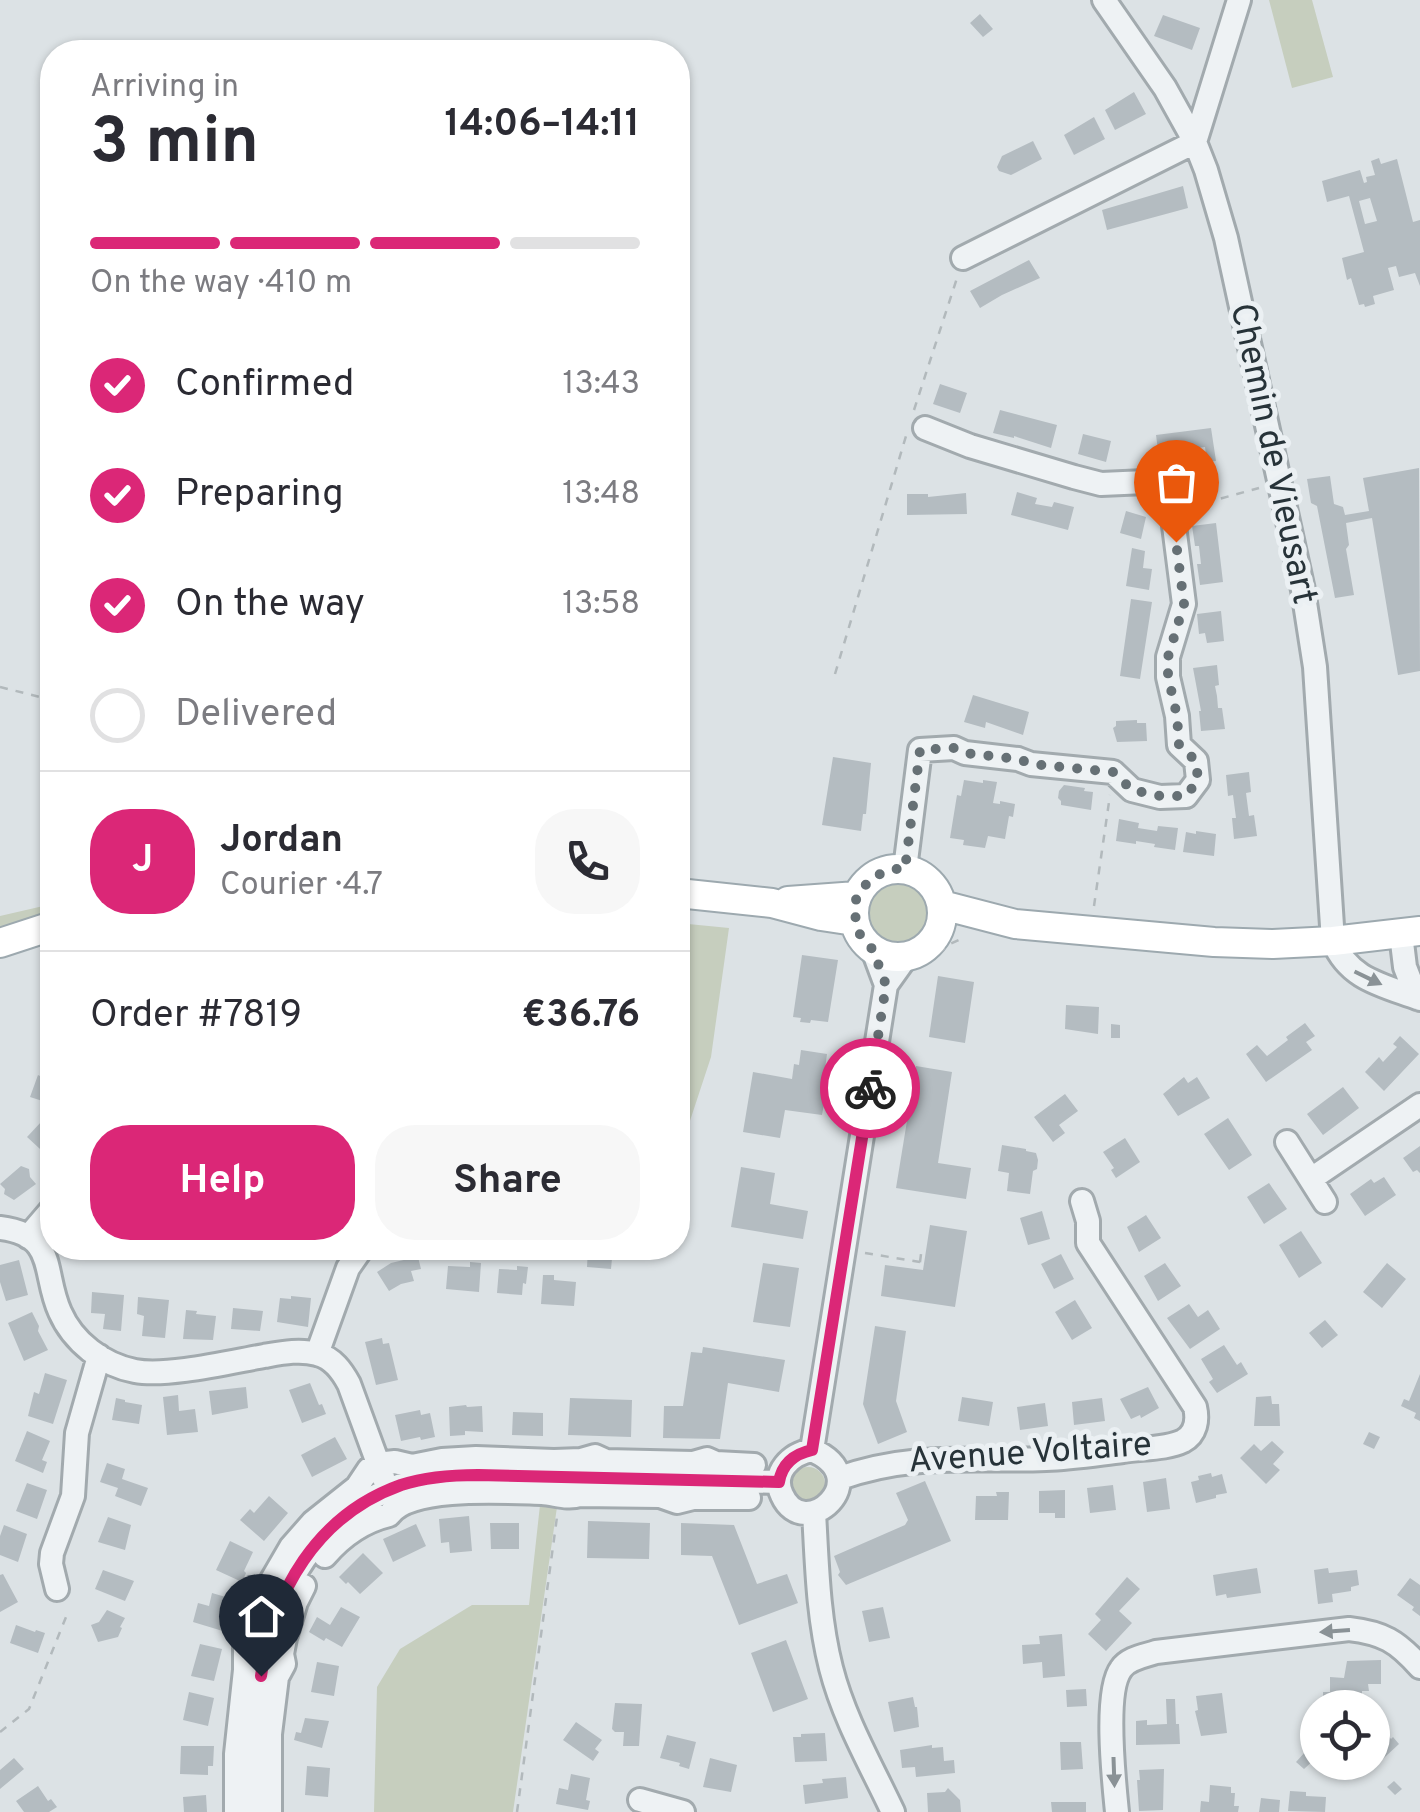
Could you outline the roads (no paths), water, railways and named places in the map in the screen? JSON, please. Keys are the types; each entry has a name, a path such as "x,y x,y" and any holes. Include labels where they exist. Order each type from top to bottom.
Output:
{"main road":[{"path":"920,955 943,918 942,905 933,885 906,856 892,869 871,878 856,908 864,942 873,950 883,955 920,955 970,929 1015,924"},
{"path":"690,894 772,903 821,916 856,908"},
{"path":"942,905 1015,924 1214,942 1333,941 1410,932"},
{"path":"0,943 40,930"}],"street":[{"name":"Chemin de Vieusart","path":"1104,0 1165,88 1195,142 1226,238 1303,590 1315,667 1333,941"},
{"path":"964,258 1195,142 1239,0"},
{"path":"906,856 920,750 954,748 1032,764 1113,772 1132,790 1160,796 1186,796 1198,780 1196,761 1179,745 1168,676 1168,657 1184,604 1172,510 1166,492 1146,482 1100,484 1000,456 925,428"},
{"path":"1410,932 1405,968 1419,998"},
{"path":"1333,941 1350,969 1419,998"},
{"path":"812,1450 833,1378 818,1349 862,1198 848,1165 878,1041 886,985 873,950"},
{"path":"886,985 920,955"},
{"path":"1311,1179 1420,1104"},
{"path":"1287,1142 1325,1202"},
{"name":"Avenue Voltaire","path":"840,1478 906,1461 1075,1457 1176,1444 1191,1434 1197,1417 1195,1407 1088,1243 1088,1221 1082,1201"},
{"path":"28,1237 40,1224"},
{"path":"0,1228 19,1231 40,1247"},
{"path":"46,1260 60,1312 81,1342 118,1366 148,1372 292,1352 317,1354 335,1364 347,1380 391,1499"},
{"path":"317,1354 354,1260"},
{"path":"57,1589 52,1554 72,1496 77,1433 98,1356"},
{"path":"812,1450 822,1455 840,1478 826,1506 814,1512 801,1512 784,1499 779,1482 789,1460 812,1450"},
{"path":"270,1812 270,1734 277,1677 284,1664 245,1636 291,1547 313,1522 357,1487 369,1468 395,1462 412,1466 463,1459 581,1477"},
{"path":"693,1480 707,1459 754,1465"},
{"path":"236,1812 236,1742 273,1618 306,1555 343,1518 391,1499 421,1480 462,1475 779,1482"},
{"path":"559,1505 576,1506 581,1477"},
{"path":"693,1480 749,1498"},
{"path":"814,1512 819,1604 831,1669 858,1740 893,1812"},
{"path":"1117,1812 1113,1694 1118,1672 1138,1657 1349,1630 1374,1632 1392,1641 1420,1667"},
{"path":"254,1812 254,1743 264,1652"},
{"path":"640,1800 683,1812"}]}
